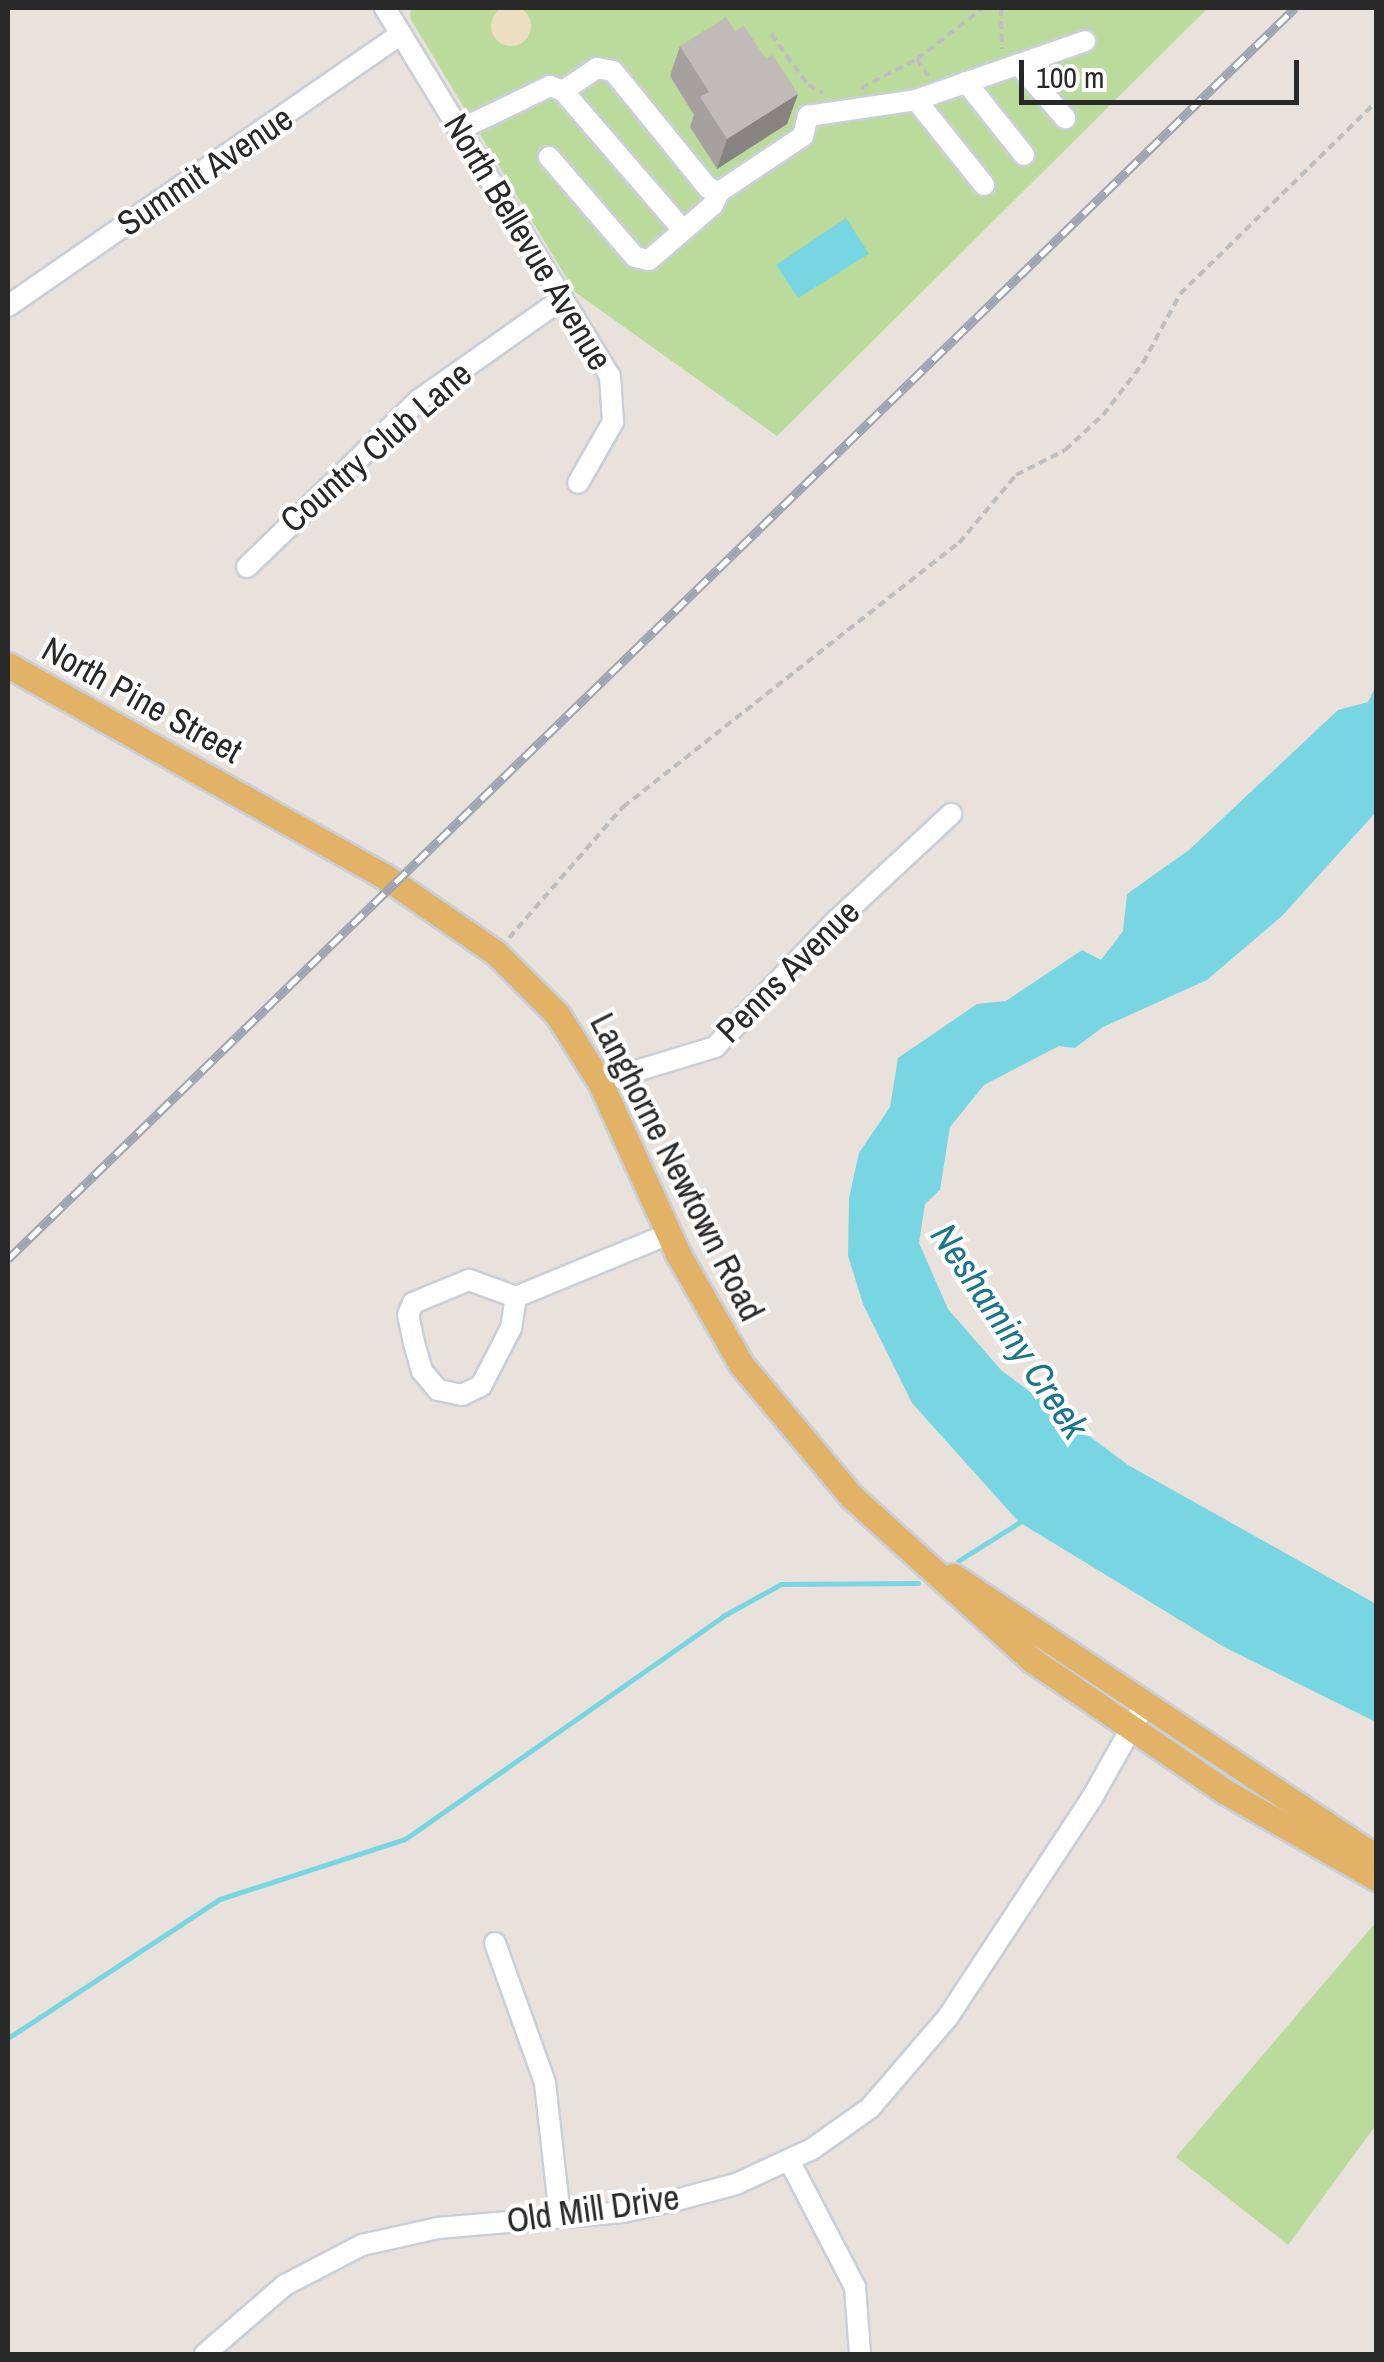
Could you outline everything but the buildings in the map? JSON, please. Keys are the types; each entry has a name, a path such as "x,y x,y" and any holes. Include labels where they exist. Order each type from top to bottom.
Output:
{"main road":[{"name":"North Pine Street","path":"8,665 242,796"},
{"name":"Langhorne Newtown Road","path":"242,796 425,901 496,953 557,1014 600,1082 669,1234 741,1364 805,1447 977,1616 1376,1878"},
{"name":"Langhorne Newtown Road","path":"1137,1718 1376,1857"}],"street":[{"name":"North Bellevue Avenue","path":"385,8 560,300 602,360 615,393 610,431 578,484"},
{"name":"Summit Avenue","path":"8,306 401,34"},
{"path":"808,116 916,100 1085,41"},
{"path":"1018,64 1065,118"},
{"path":"563,91 597,68 613,71 708,188 720,192"},
{"path":"966,82 1024,155"},
{"path":"460,129 550,86 563,91 683,230"},
{"path":"548,157 635,257 649,260 720,192 803,136 808,116 790,90"},
{"path":"916,100 984,185"},
{"name":"Country Club Lane","path":"248,567 419,400 560,300"},
{"name":"Penns Avenue","path":"600,1082 716,1047 837,920 951,814"},
{"path":"516,1296 511,1328 481,1386 462,1395 438,1390 422,1371 408,1315 413,1304 469,1280 516,1296 669,1234"},
{"name":"Old Mill Drive","path":"205,2354 285,2285 337,2254 438,2228 680,2200 790,2162 870,2108 918,2055 1082,1814 1137,1718"},
{"path":"496,1943 546,2083 560,2216"},
{"path":"790,2162 855,2287 860,2354"}],"path":[{"path":"844,93 917,59 983,8"},
{"path":"990,60 1005,38 1001,8"},
{"path":"771,34 808,85 830,94"},
{"path":"917,59 928,77 942,81"},
{"path":"496,953 550,898 624,807 959,543 1016,475 1064,450 1103,415 1143,363 1180,294 1376,102"}],"green space":[{"path":"411,8 1208,8 777,436 575,292 410,18"},
{"path":"1376,1922 1376,2125 1288,2245 1176,2157"}],"sand":[{"path":"511,6 525,12 531,26 525,40 511,46 497,40 491,26 497,12"}],"water":[{"path":"846,218 869,254 798,298 776,265"},
{"path":"1376,686 1376,812 1282,916 1207,980 1103,1027 1075,1048 1059,1046 984,1085 950,1127 940,1190 925,1204 919,1243 948,1309 1001,1370 1128,1465 1376,1604 1376,1722 1224,1647 1019,1522 912,1403 863,1304 848,1256 849,1198 859,1153 890,1107 898,1058 977,1004 1006,1001 1082,950 1101,960 1123,931 1127,894 1189,850 1338,710 1368,702"}],"waterway":[{"path":"958,1561 1023,1520"},
{"path":"8,2038 220,1899 405,1839 723,1616 781,1584 918,1583"}],"railway":[{"path":"8,1259 1295,8"}],"water label":[{"name":"Neshaminy Creek","path":"1010,1331"}]}
